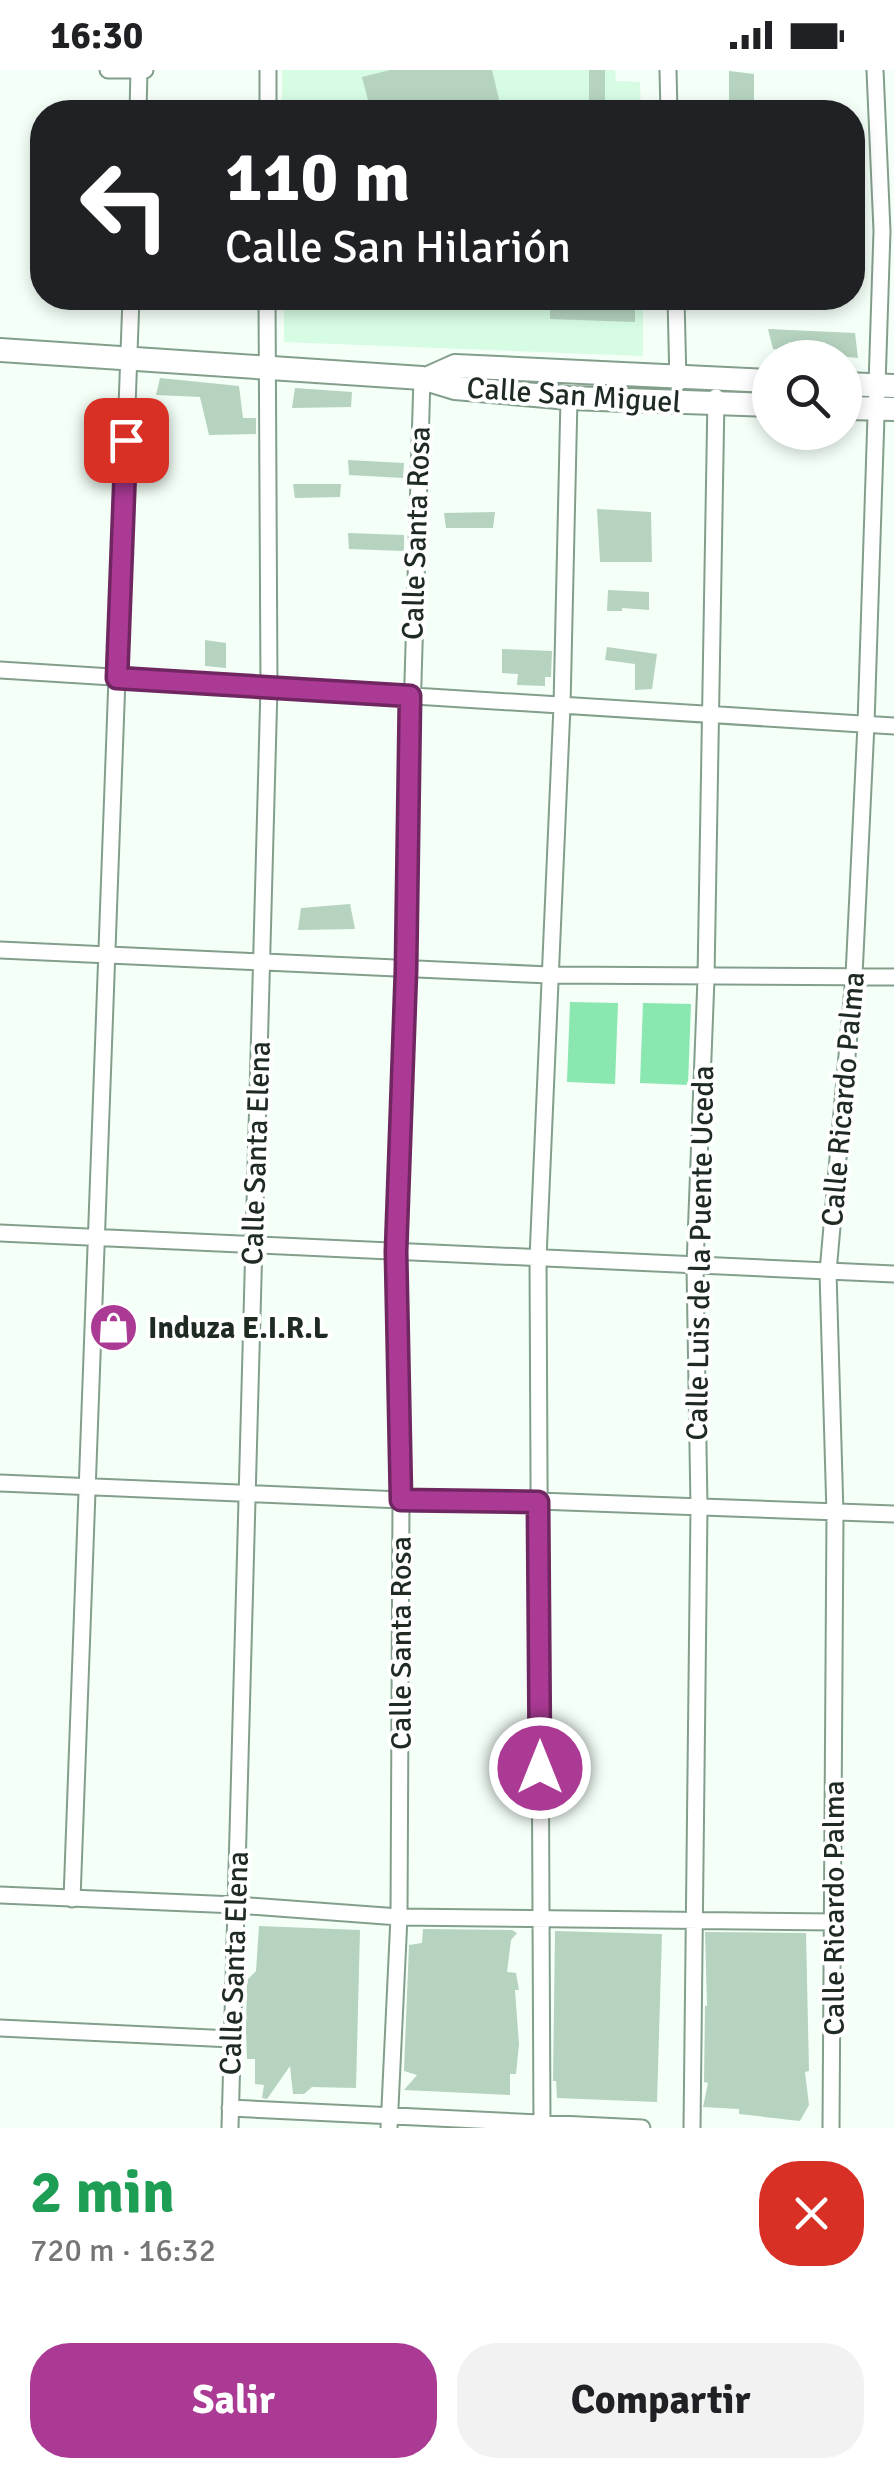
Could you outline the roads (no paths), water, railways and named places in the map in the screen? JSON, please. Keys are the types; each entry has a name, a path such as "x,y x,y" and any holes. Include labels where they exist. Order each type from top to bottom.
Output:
{"street":[{"path":"108,70 141,70 139,100"},
{"path":"268,70 268,100"},
{"path":"668,70 669,100"},
{"name":"Calle Ricardo Palma","path":"832,2128 835,1514 828,1272 854,976 885,398 888,231 875,70"},
{"path":"72,1899 131,310"},
{"name":"Calle Santa Elena","path":"230,2128 269,687 267,310"},
{"path":"676,310 678,402"},
{"path":"0,350 424,378"},
{"name":"Calle San Miguel","path":"424,378 454,366 752,379"},
{"name":"Calle San Miguel","path":"424,378 456,388 569,398 752,404"},
{"name":"Calle Santa Rosa","path":"389,2121 399,1918 401,1500 396,1252 410,696 424,378"},
{"name":"Calle Luis de la Puente Uceda","path":"692,2128 698,1507 695,1266 706,978 708,715 718,378"},
{"path":"542,2126 538,1258 562,706 569,398"},
{"path":"0,670 894,726"},
{"path":"0,950 550,975 894,976"},
{"path":"0,1232 894,1274"},
{"path":"0,1483 401,1500 894,1514"},
{"path":"0,1895 236,1905 399,1918 835,1922"},
{"path":"0,2028 232,2039"},
{"path":"230,2108 389,2121 642,2128"}],"place":[{"name":"Induza E.I.R.L","path":"113,1328"}]}
